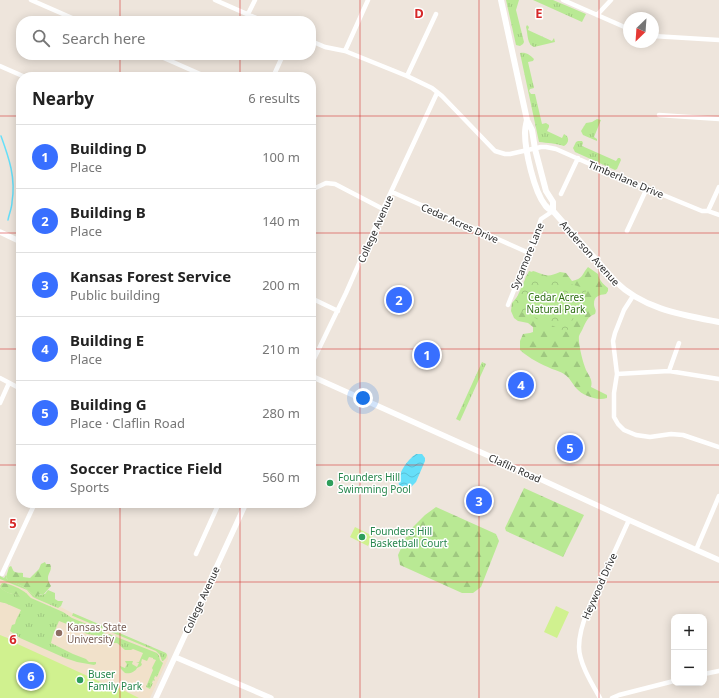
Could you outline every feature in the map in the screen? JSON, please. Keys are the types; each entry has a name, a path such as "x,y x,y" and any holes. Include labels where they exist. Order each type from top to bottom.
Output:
{"main road":[{"name":"Anderson Avenue","path":"501,0 527,120 532,130 531,149 546,191 553,202 553,211 615,281 633,296 664,310 719,322"}],"street":[{"path":"31,0 68,16"},
{"path":"215,0 253,16"},
{"path":"248,14 255,0"},
{"path":"345,51 368,0"},
{"path":"563,0 623,26"},
{"path":"597,15 612,0"},
{"path":"407,76 436,14"},
{"path":"659,36 719,40"},
{"name":"Timberlane Drive","path":"316,44 345,51 407,76 432,88 495,151 505,154 546,147 556,149 702,211 708,211 719,216"},
{"path":"168,60 196,72"},
{"path":"275,72 281,60"},
{"path":"0,66 16,73"},
{"name":"College Avenue","path":"316,355 338,311 437,92"},
{"path":"659,116 719,119"},
{"path":"561,194 578,158"},
{"path":"316,188 326,183 335,184 383,209"},
{"path":"708,211 719,187"},
{"path":"627,231 647,188"},
{"name":"Cedar Acres Drive","path":"392,192 529,253"},
{"name":"Sycamore Lane","path":"508,305 541,219 553,211"},
{"path":"0,233 16,240"},
{"path":"633,296 624,310 613,341 616,374 613,407 614,417 618,424 629,433 650,437 671,434 683,435 719,447"},
{"path":"316,300 338,311"},
{"path":"669,371 679,343"},
{"path":"616,374 669,371 719,379"},
{"path":"0,378 16,386"},
{"name":"Claflin Road","path":"316,378 719,560"},
{"path":"0,403 9,383"},
{"path":"696,550 719,496"},
{"path":"2,574 33,508"},
{"path":"196,554 217,508"},
{"name":"College Avenue","path":"156,698 244,508"},
{"name":"Heywood Drive","path":"600,698 584,668 579,648 579,639 582,625 588,610 628,520"},
{"path":"175,657 271,698"},
{"path":"707,673 719,671"},
{"path":"612,698 671,682"}],"shaded area":[{"name":"Kansas State University","path":"0,578 35,593 72,613 167,654 168,659 150,698 0,698"}],"green space":[{"path":"506,0 519,0 516,10 524,42 520,46 516,45"},
{"path":"533,0 553,0 586,14 582,22"},
{"path":"527,25 529,27 528,30 552,41 554,38 555,42 534,47 532,46 528,39"},
{"path":"520,53 528,54 534,59 533,61 528,62 534,88 530,89 529,91 531,94 535,94 542,124 546,123 549,125 547,131 562,138 564,134 566,135 568,140 564,146 539,142"},
{"path":"597,119 601,120 594,137 597,141 583,135 581,131 586,123"},
{"path":"578,141 582,141 582,146 616,161 620,158 621,160 617,169 615,170 575,152 573,148"},
{"path":"588,267 598,274 599,278 608,288 608,291 606,294 599,295 595,299 595,314 588,320 579,336 579,344 585,367 591,380 591,387 607,395 607,398 603,399 590,397 582,393 564,374 536,361 520,350 520,341 523,334 533,332 533,327 528,323 518,321 514,318 511,311 512,303 522,291 526,276 533,271 546,275 552,275 560,272 566,273 572,281 580,278"},
{"name":"Cedar Acres Natural Park","path":"529,271 587,289 567,332 512,308"},
{"path":"482,362 486,364 460,421 456,419"},
{"path":"524,488 584,515 563,557 506,531 505,528"},
{"path":"436,507 496,534 499,541 481,587 473,593 462,593 400,565 398,555 409,531 425,515"},
{"name":"Founders Hill Basketball Court","path":"355,527 373,536 368,546 350,537"},
{"path":"45,562 46,564 50,564 51,567 48,579 51,586 43,595 39,594 36,597 24,587 8,580 6,577 9,567 11,566 15,572 23,573 23,577 30,578 39,569 41,564"},
{"path":"6,575 7,579 24,587 35,596 45,594 48,590 55,593 55,599 58,601 63,601 61,606 58,608 37,599 27,590 0,579 0,576 4,578"},
{"path":"2,583 12,585 22,590 27,594 28,598 22,600 17,594 12,594 5,591 0,586"},
{"path":"0,587 12,594 17,594 20,596 26,593 31,598 63,612 72,618 104,631 105,634 109,634 157,653 163,663 157,677 155,676 155,680 153,680 150,689 146,687 156,660 149,657 147,661 142,659 141,666 134,672 125,673 121,669 120,666 125,668 127,664 125,661 133,661 132,664 137,667 139,663 136,662 139,662 143,653 133,649 125,650 117,643 87,634 59,621 51,643 86,659 89,662 96,662 96,664 94,665 77,662 65,658 20,638 10,631 21,610 0,602"},
{"path":"556,606 569,612 557,638 544,632"},
{"path":"73,613 166,653 166,658 162,661 160,655 156,651 72,616"},
{"path":"0,635 116,689 119,688 139,698 0,698"}],"water":[{"path":"416,454 422,454 425,461 416,482 409,490 408,488 399,485 399,481 401,472 406,464"}],"waterway":[{"path":"1,136 9,160 13,185 12,204 8,220"}],"place":[{"name":"Building B","path":"399,300"},
{"name":"Building D","path":"427,355"},
{"name":"Building E","path":"521,385"},
{"name":"Building G","path":"570,448"},
{"name":"Founders Hill Swimming Pool","path":"330,483"},
{"name":"Kansas Forest Service","path":"479,501"},
{"name":"Founders Hill Basketball Court","path":"362,537"},
{"name":"Kansas State University","path":"59,633"},
{"name":"Soccer Practice Field","path":"31,676"},
{"name":"Buser Family Park","path":"80,680"}]}
